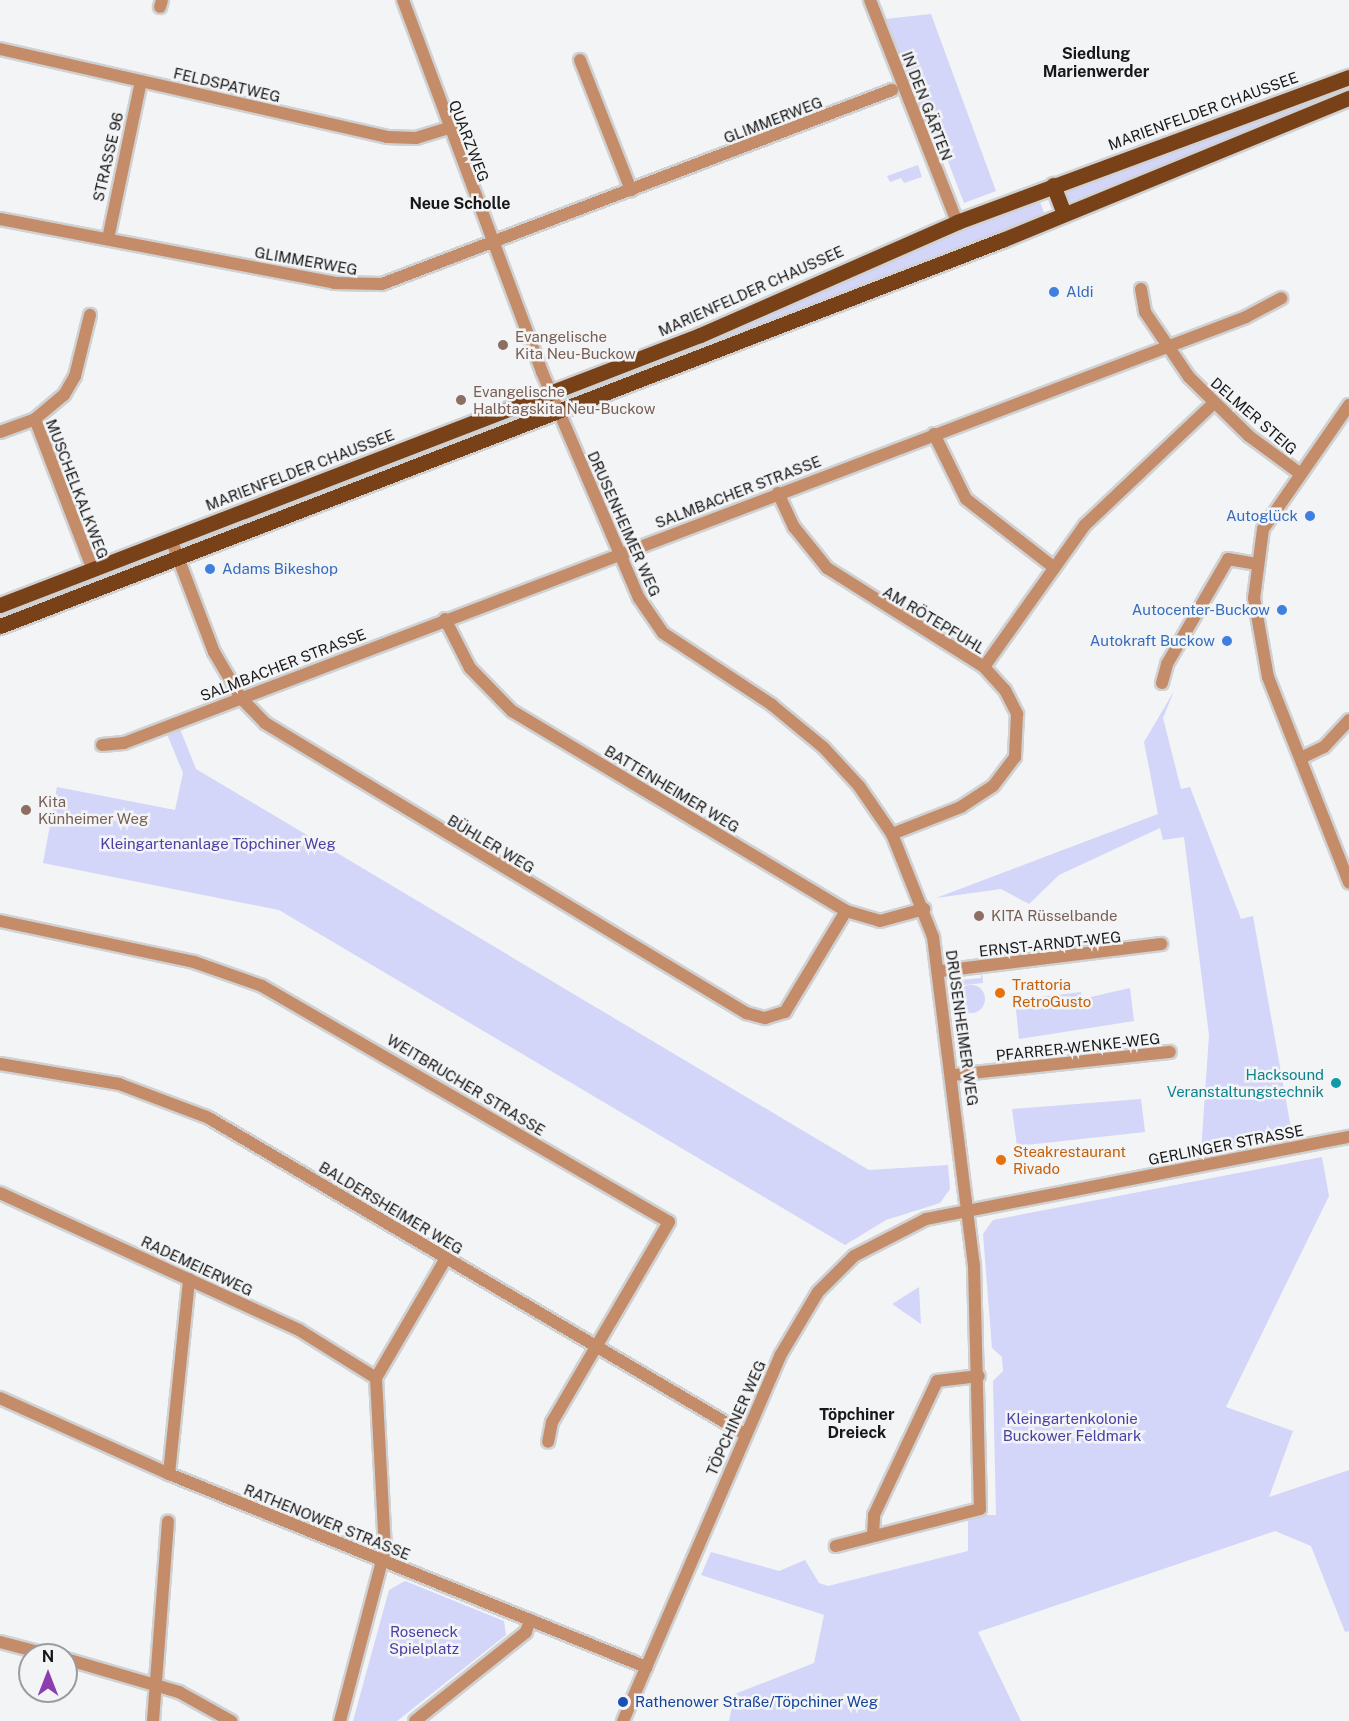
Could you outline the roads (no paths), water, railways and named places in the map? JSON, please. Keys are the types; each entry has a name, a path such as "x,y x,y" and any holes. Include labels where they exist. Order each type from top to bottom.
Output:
{"main road":[{"name":"MARIENFELDER CHAUSSEE","path":"0,605 700,335 957,222 1349,77"},
{"path":"0,626 558,412 1349,98"},
{"path":"1053,185 1064,213"}],"street":[{"name":"QUARZWEG","path":"403,0 448,128 551,393"},
{"name":"IN DEN GÄRTEN","path":"870,0 957,222"},
{"name":"FELDSPATWEG","path":"0,49 387,137 416,138 448,128"},
{"path":"580,60 631,190"},
{"name":"STRASSE 96","path":"108,239 141,81"},
{"name":"GLIMMERWEG","path":"0,219 364,286 393,282 892,90"},
{"name":"DELMER STEIG","path":"1140,289 1145,312 1166,347 1213,404 1298,472"},
{"name":"SALMBACHER STRASSE","path":"102,745 124,743 445,619 1266,309 1281,298"},
{"path":"35,418 70,386 90,315"},
{"name":"DRUSENHEIMER WEG","path":"551,393 639,598 663,633 772,705 824,748 892,834 924,909 941,971 967,1209 979,1376 980,1509 836,1546"},
{"path":"984,667 1052,566 1113,494 1169,451 1213,404"},
{"path":"1349,405 1298,472 1263,529 1255,564 1260,646 1349,883"},
{"name":"MUSCHELKALKWEG","path":"0,432 35,418 93,570"},
{"path":"934,435 966,499 1052,566"},
{"name":"AM RÖTEPFUHL","path":"778,493 794,527 827,568 984,667 1005,690 1017,714 1019,738 1012,763 970,802 892,834"},
{"name":"BÜHLER WEG","path":"171,539 214,652 241,698 289,742 755,1017 774,1017 789,1008 846,911"},
{"path":"1162,683 1167,664 1228,559 1255,564"},
{"name":"BATTENHEIMER WEG","path":"445,619 470,668 512,711 846,911 880,921 924,909"},
{"path":"1301,758 1324,747 1349,720"},
{"name":"WEITBRUCHER STRASSE","path":"0,921 194,962 262,986 669,1222 552,1422 548,1442"},
{"name":"ERNST-ARNDT-WEG","path":"941,971 1161,944"},
{"name":"PFARRER-WENKE-WEG","path":"954,1075 1170,1052"},
{"name":"BALDERSHEIMER WEG","path":"0,1064 78,1074 182,1106 251,1141 745,1434"},
{"name":"GERLINGER STRASSE","path":"967,1209 1349,1137"},
{"name":"RADEMEIERWEG","path":"0,1193 299,1330 376,1378"},
{"name":"TÖPCHINER WEG","path":"623,1721 745,1434 790,1336 836,1272 888,1236 967,1209"},
{"path":"340,1721 383,1561 376,1378 446,1258"},
{"path":"169,1474 189,1279"},
{"path":"873,1536 878,1505 937,1381 979,1376"},
{"name":"RATHENOWER STRASSE","path":"0,1398 169,1474 646,1667"},
{"path":"153,1721 168,1522"},
{"path":"415,1721 522,1635 530,1620"},
{"path":"0,1642 18,1647"},
{"path":"78,1662 156,1683 231,1721"}],"place":[{"name":"Aldi","path":"1054,292"},
{"name":"Evangelische Kita Neu-Buckow","path":"503,345"},
{"name":"Evangelische Halbtagskita Neu-Buckow","path":"461,400"},
{"name":"Autoglück","path":"1310,516"},
{"name":"Adams Bikeshop","path":"210,569"},
{"name":"Autocenter-Buckow","path":"1282,610"},
{"name":"Autokraft Buckow","path":"1227,641"},
{"name":"Kita Künheimer Weg","path":"26,810"},
{"name":"KITA Rüsselbande","path":"979,916"},
{"name":"Trattoria RetroGusto","path":"1000,993"},
{"name":"Hacksound Veranstaltungstechnik","path":"1336,1083"},
{"name":"Steakrestaurant Rivado","path":"1001,1160"},
{"name":"Rathenower Straße/Töpchiner Weg","path":"623,1702"}],"district":[{"name":"Siedlung Marienwerder","path":"1096,63"},
{"name":"Neue Scholle","path":"460,204"},
{"name":"Töpchiner Dreieck","path":"857,1424"}],"park label":[{"name":"Kleingartenanlage Töpchiner Weg","path":"218,844"},
{"name":"Kleingartenkolonie Buckower Feldmark","path":"1072,1426"},
{"name":"Roseneck Spielplatz","path":"424,1640"}]}
